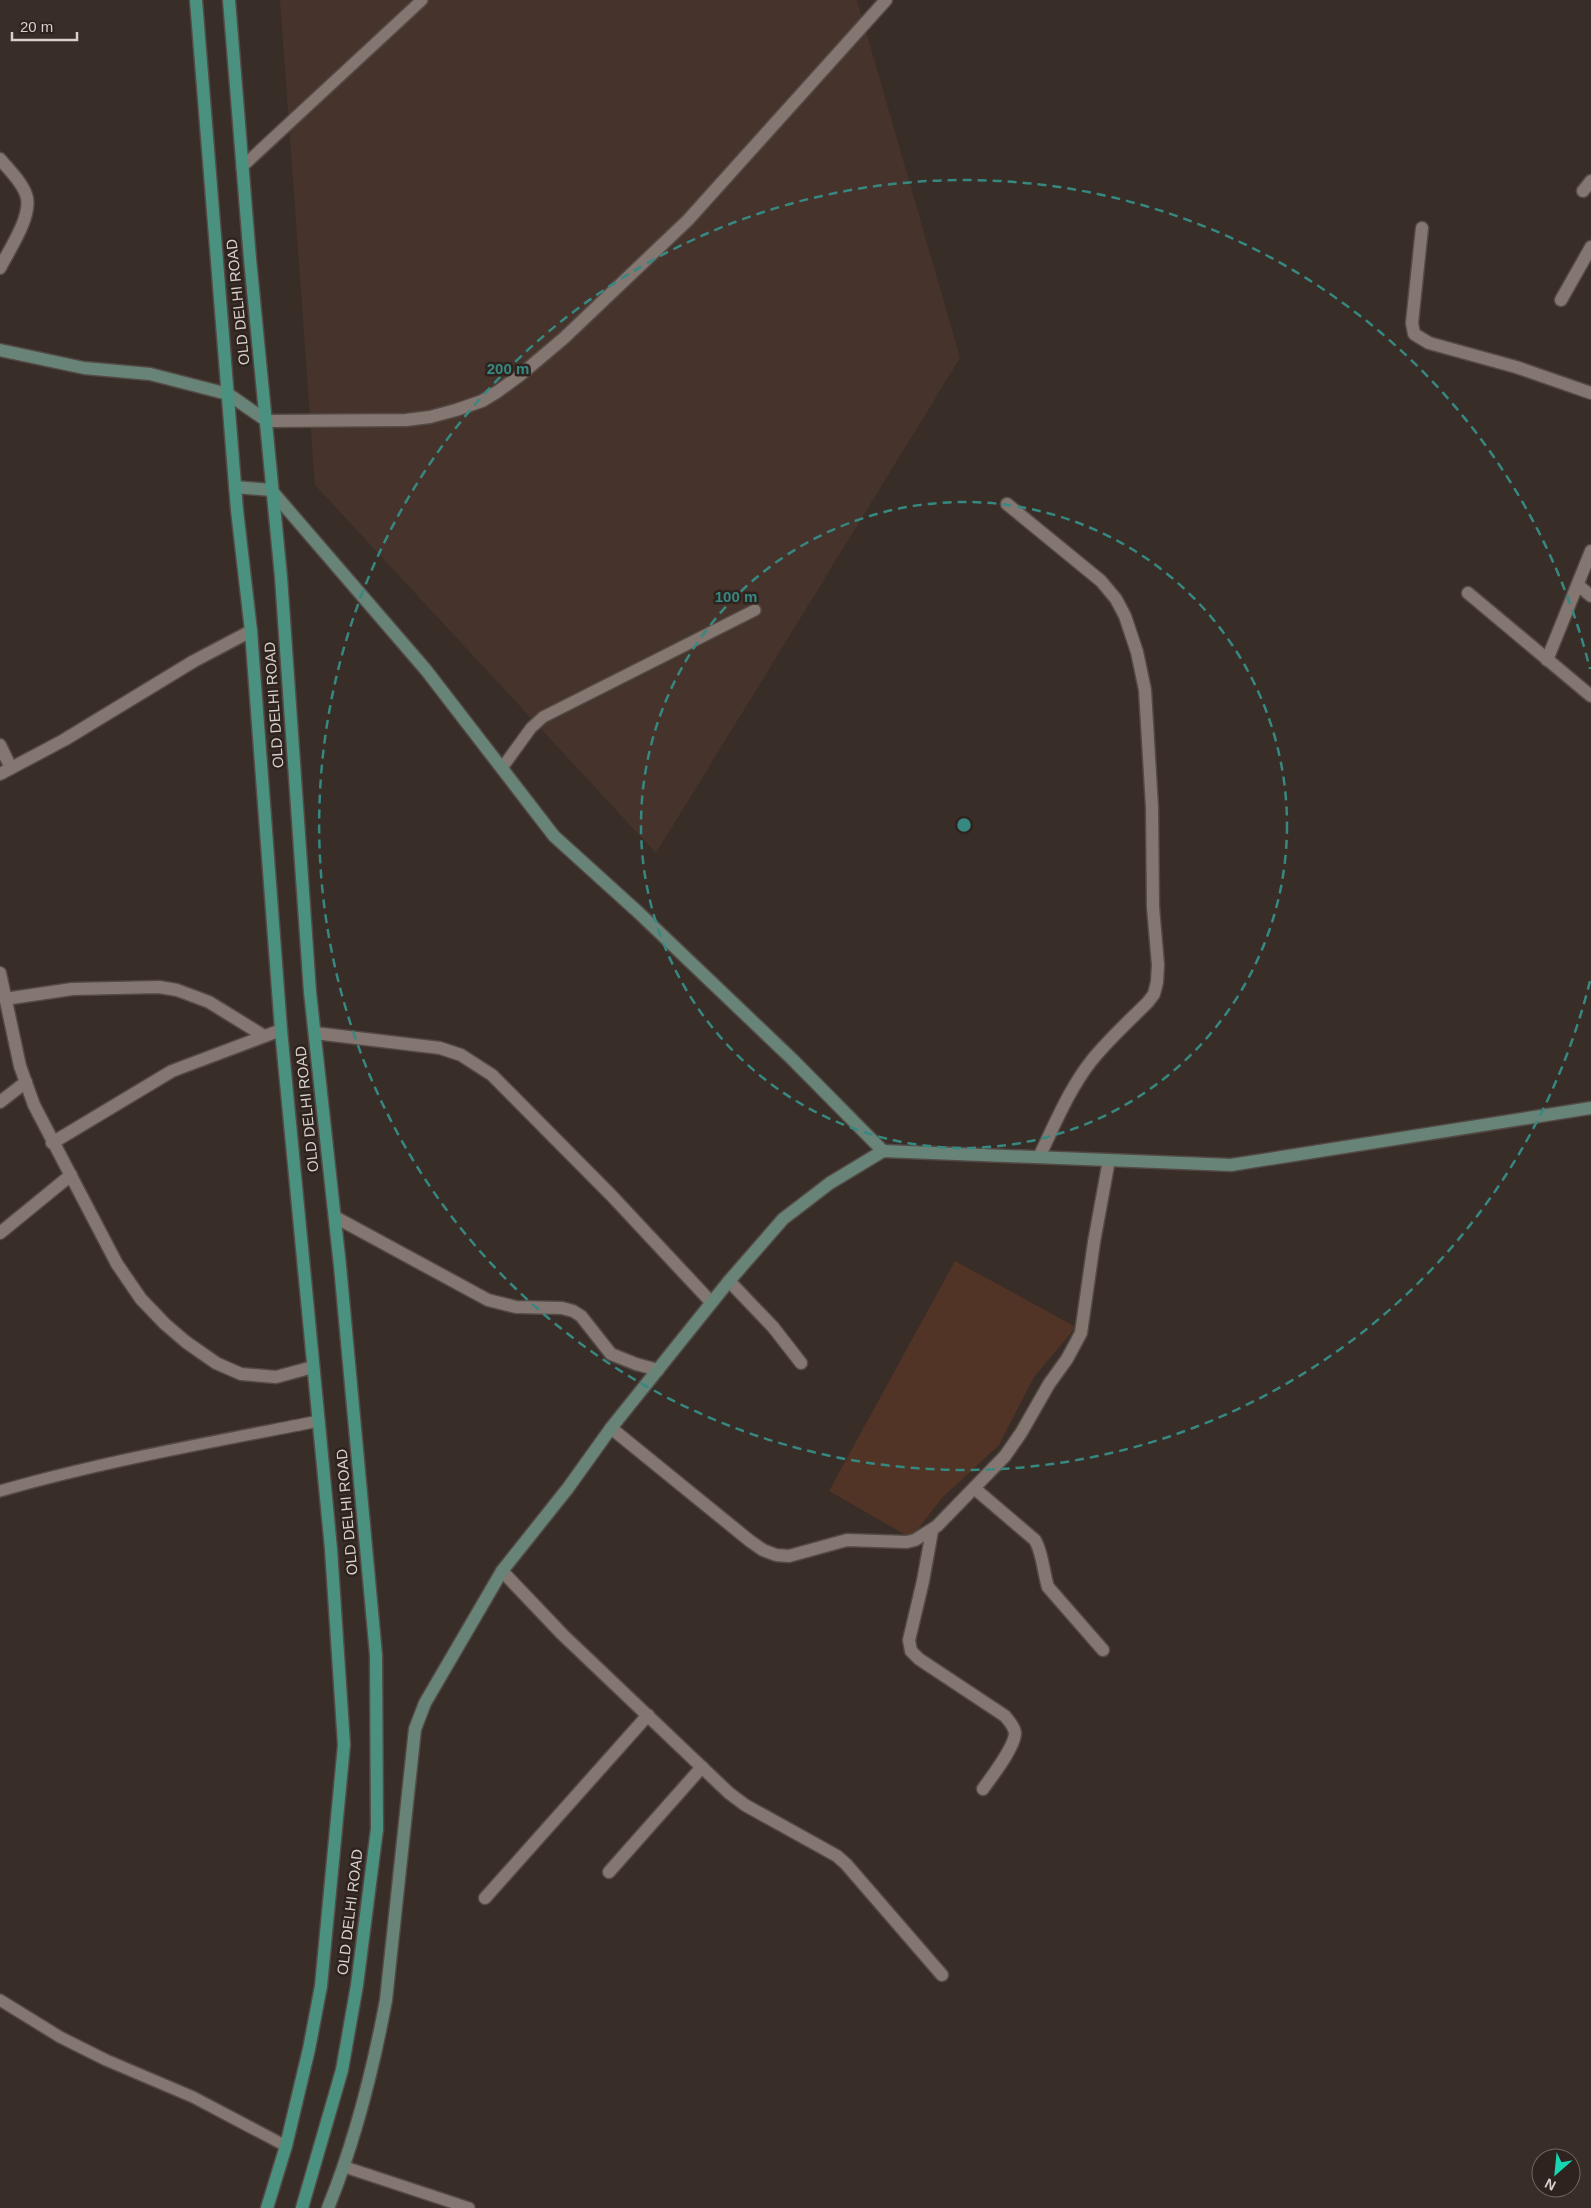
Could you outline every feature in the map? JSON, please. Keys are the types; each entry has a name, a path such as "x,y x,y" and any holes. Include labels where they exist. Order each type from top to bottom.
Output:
{"main road":[{"name":"OLD DELHI ROAD","path":"196,0 235,487 251,631 281,1030 331,1549 344,1745 321,1986 309,2049 286,2146 267,2208"},
{"name":"OLD DELHI ROAD","path":"229,0 242,167 267,421 271,490 281,577 315,1033 361,1481 376,1655 377,1829 358,1985 342,2070 302,2208"},
{"path":"1,354 84,368 150,374 228,394 267,421"},
{"path":"235,487 271,490 426,670 554,836 639,912 778,1045 883,1151"},
{"path":"328,2208 345,2167 369,2076 386,2000 415,1729 425,1703 502,1571 611,1428 711,1302 783,1219 830,1182 883,1151 1231,1165 1591,1108"}],"street":[{"path":"267,421 406,420 430,417 482,401 497,392 564,338 688,220 886,0"},
{"path":"0,160 23,188 27,198 27,210 0,268"},
{"path":"1422,228 1412,323 1414,334 1429,343 1516,367 1591,393"},
{"path":"1561,300 1591,247"},
{"path":"1007,504 1101,581 1116,599 1125,616 1137,652 1145,690 1152,807 1153,907 1158,965 1154,994 1110,1040 1082,1073 1039,1157"},
{"path":"1547,660 1591,551"},
{"path":"1578,585 1591,596"},
{"path":"1468,593 1591,696"},
{"path":"0,745 6,771 72,735 194,661 251,631"},
{"path":"0,973 5,999 6,1032 52,1143 71,1175 117,1264 141,1299 186,1342 216,1363 242,1374 276,1377 313,1367"},
{"path":"5,999 72,989 159,987 177,990 209,1002 264,1036"},
{"path":"52,1143 172,1071 281,1030"},
{"path":"315,1033 440,1048 477,1063 492,1075 611,1195 711,1302"},
{"path":"0,1102 26,1082"},
{"path":"611,1428 743,1536 763,1550 776,1555 789,1556 847,1540 907,1542 932,1531 1005,1456 1021,1433 1049,1384 1067,1359 1081,1333 1094,1242 1109,1160"},
{"path":"0,1233 71,1175"},
{"path":"334,1217 488,1300 516,1307 562,1308 573,1311 582,1316 611,1354 658,1370"},
{"path":"728,1281 782,1337 801,1363"},
{"path":"974,1488 1035,1540 1041,1549 1044,1575 1048,1587 1103,1650"},
{"path":"932,1531 923,1581 909,1640 911,1651 919,1659 1005,1716 1012,1725 1015,1734 1012,1744 983,1789"},
{"path":"502,1571 563,1635 702,1767 745,1805 836,1856 846,1864 942,1975"},
{"path":"485,1898 648,1715"},
{"path":"609,1872 702,1767"}],"lane":[{"path":"242,167 422,0"},
{"path":"502,768 531,728 543,716 754,610"},
{"path":"0,1492 52,1477 164,1451 319,1421"},
{"path":"0,2000 31,2020 83,2048 192,2097 286,2146"},
{"path":"345,2167 469,2208"}],"shaded area":[{"path":"280,0 857,0 960,358 656,853 315,485"},
{"path":"955,1261 1076,1327 1034,1377 999,1445 942,1498 911,1538 829,1491"}]}
